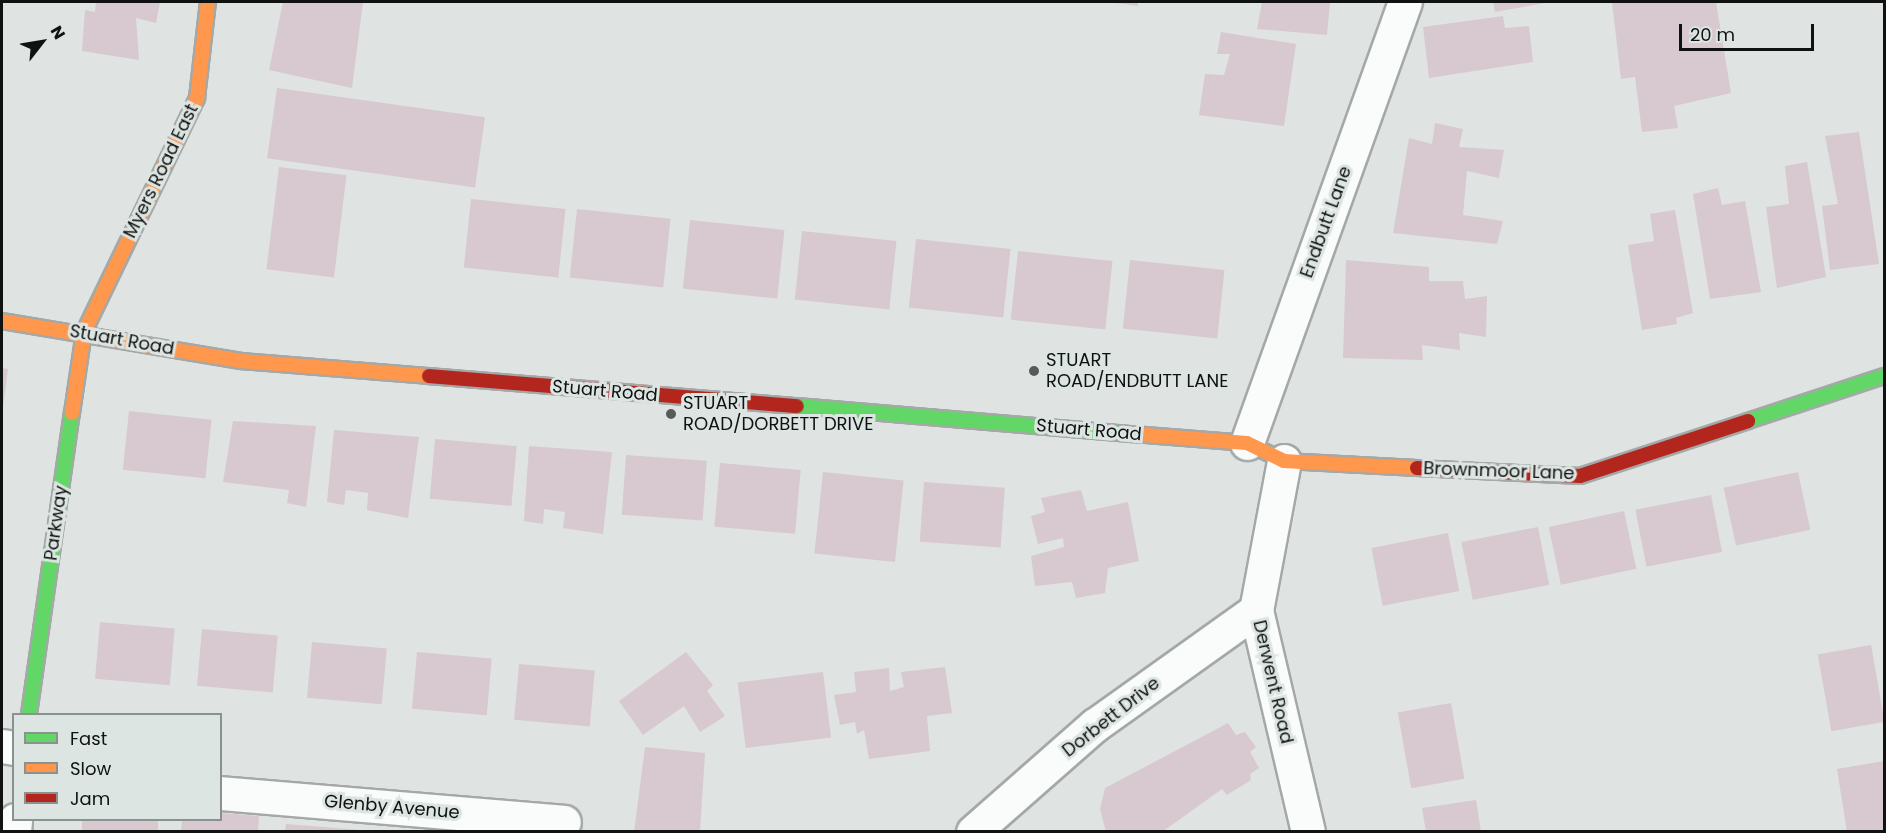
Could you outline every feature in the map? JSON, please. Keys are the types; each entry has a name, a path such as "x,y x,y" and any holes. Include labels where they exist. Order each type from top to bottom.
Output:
{"street":[{"name":"Myers Road East","path":"84,332 197,98 208,2"},
{"name":"Endbutt Lane","path":"1247,443 1405,2"},
{"name":"Stuart Road","path":"2,321 84,332 242,361 1247,443"},
{"name":"Parkway","path":"29,713 84,332"},
{"name":"Brownmoor Lane","path":"1247,443 1284,461 1580,476 1884,376"},
{"name":"Derwent Road","path":"1284,461 1256,610 1308,831"},
{"name":"Dorbett Drive","path":"973,831 1095,725 1256,610"},
{"name":"Glenby Avenue","path":"222,793 564,822"}],"building":[{"path":"96,2 160,2 156,23 136,18 139,60 82,51 85,10 95,12"},
{"path":"283,2 363,2 352,88 269,70"},
{"path":"1108,2 1138,2 1138,6"},
{"path":"1262,2 1330,2 1327,35 1257,29"},
{"path":"1493,2 1545,2 1545,3 1495,12"},
{"path":"1612,2 1716,2 1731,93 1674,106 1678,128 1642,132 1635,77 1621,79"},
{"path":"1503,16 1505,28 1529,26 1533,62 1429,78 1423,27"},
{"path":"1221,32 1296,44 1284,126 1199,115 1205,74 1224,75 1230,54 1217,54"},
{"path":"277,88 485,117 475,188 267,158"},
{"path":"1435,123 1463,129 1459,147 1504,150 1499,178 1467,171 1463,215 1503,221 1497,244 1393,233 1409,138 1432,144"},
{"path":"1859,132 1879,264 1830,270 1822,206 1838,204 1825,136"},
{"path":"1807,162 1826,277 1777,288 1766,207 1789,204 1785,166"},
{"path":"279,167 346,175 334,278 266,269"},
{"path":"1718,188 1722,205 1745,201 1761,292 1710,299 1693,194"},
{"path":"471,199 565,209 558,278 464,268"},
{"path":"577,209 670,219 663,287 570,278"},
{"path":"1675,210 1693,313 1676,318 1677,324 1642,330 1628,245 1654,241 1650,214"},
{"path":"690,220 784,230 777,299 683,289"},
{"path":"802,231 896,241 889,310 795,300"},
{"path":"916,239 1010,249 1003,318 909,308"},
{"path":"1018,251 1112,261 1105,330 1011,320"},
{"path":"1130,260 1224,270 1217,339 1123,329"},
{"path":"1346,260 1429,267 1429,281 1463,281 1465,299 1487,296 1486,337 1459,333 1460,350 1422,345 1423,360 1343,358"},
{"path":"2,368 8,369 3,407 2,406"},
{"path":"129,411 212,420 205,478 123,470"},
{"path":"233,421 316,426 306,507 287,503 289,490 223,482"},
{"path":"334,430 419,437 408,518 367,510 368,493 346,490 344,505 327,502"},
{"path":"435,439 517,446 511,506 430,499"},
{"path":"529,446 612,452 603,534 563,528 565,512 544,509 543,524 524,521"},
{"path":"626,455 707,461 703,521 622,515"},
{"path":"720,463 801,470 795,534 714,527"},
{"path":"823,472 904,480 895,562 814,554"},
{"path":"1798,472 1810,530 1736,546 1724,488"},
{"path":"924,482 1005,488 1001,548 920,542"},
{"path":"1081,490 1087,511 1128,502 1139,561 1108,568 1105,593 1076,598 1072,582 1035,586 1031,556 1064,547 1063,538 1038,544 1031,516 1045,512 1041,498"},
{"path":"1711,495 1722,552 1646,567 1635,510"},
{"path":"1624,511 1636,569 1561,585 1549,527"},
{"path":"1538,527 1549,585 1473,600 1461,542"},
{"path":"1448,533 1459,591 1383,606 1371,548"},
{"path":"100,622 175,629 170,685 95,679"},
{"path":"202,629 278,636 273,692 197,686"},
{"path":"312,642 387,649 382,704 307,698"},
{"path":"1871,645 1884,722 1831,731 1818,654"},
{"path":"417,652 492,659 487,715 412,709"},
{"path":"686,652 713,685 707,691 725,716 700,732 684,706 643,735 619,701"},
{"path":"519,664 595,671 590,726 514,720"},
{"path":"945,667 952,713 927,716 930,751 869,759 864,730 857,734 855,722 840,725 834,695 856,692 854,672 889,668 890,691 904,687 901,672"},
{"path":"823,672 831,738 746,748 738,682"},
{"path":"1451,703 1464,779 1411,788 1398,712"},
{"path":"1228,723 1236,735 1245,732 1256,747 1250,752 1259,768 1250,774 1251,780 1227,795 1222,789 1162,832 1106,832 1100,809 1105,788"},
{"path":"645,747 705,753 700,832 634,832"},
{"path":"1884,761 1884,832 1847,832 1837,769"},
{"path":"1476,800 1481,832 1426,832 1422,808"},
{"path":"222,813 259,816 258,832 181,832 182,821 222,821"},
{"path":"82,821 158,821 158,832 82,832"},
{"path":"286,824 360,830 360,832 285,832"}],"traffic: fast":[{"path":"1748,421 1884,376"},
{"path":"797,406 1133,434"},
{"path":"29,713 72,413"}],"traffic: slow":[{"path":"72,413 84,332 197,98 208,2"},
{"path":"2,321 242,361 429,376"},
{"path":"1133,434 1247,443 1284,461 1417,468"}],"traffic: jam":[{"path":"429,376 797,406"},
{"path":"1417,468 1580,476 1748,421"}],"place":[{"name":"STUART ROAD/ENDBUTT LANE","path":"1034,371"},
{"name":"STUART ROAD/DORBETT DRIVE","path":"671,414"}]}
